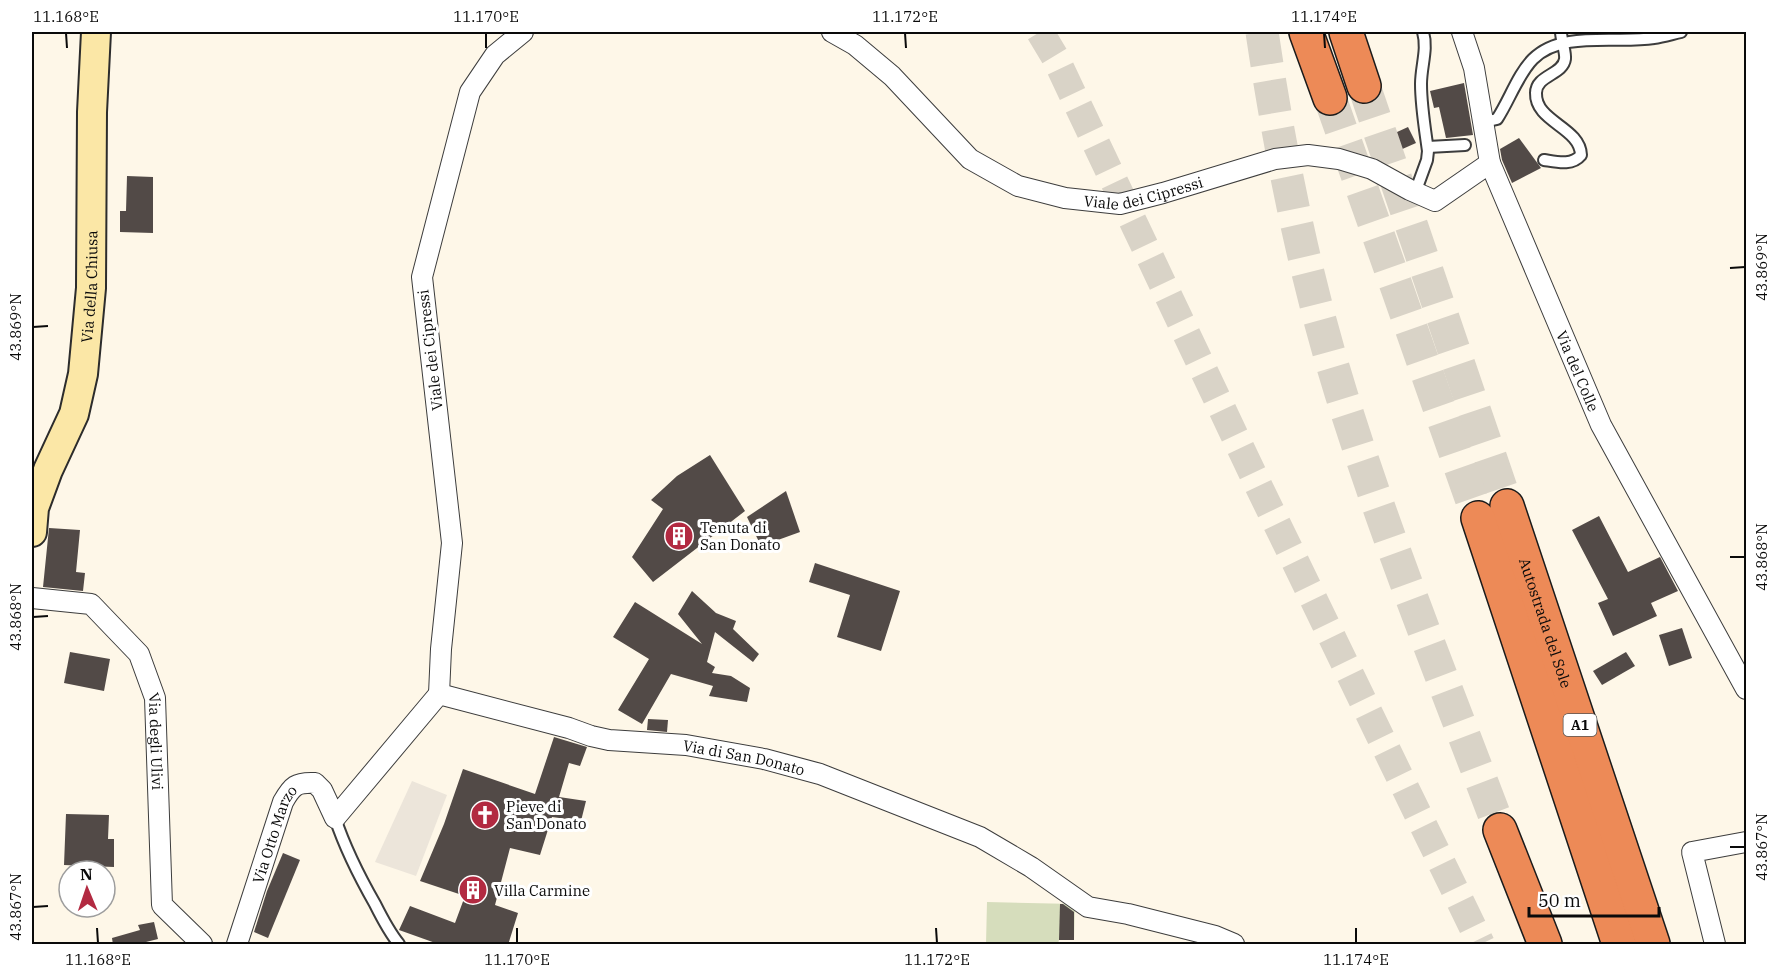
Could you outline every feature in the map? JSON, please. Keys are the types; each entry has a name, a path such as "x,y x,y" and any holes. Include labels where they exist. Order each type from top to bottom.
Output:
{"highway":[{"path":"1306,32 1330,98"},
{"path":"1346,32 1364,86"},
{"name":"Autostrada del Sole","path":"1619,945 1493,512 1653,945"},
{"path":"1500,830 1545,945"}],"street":[{"name":"Via della Chiusa","path":"32,532 34,508 48,470 74,414 83,374 91,288 92,112 96,32"},
{"name":"Viale dei Cipressi","path":"439,694 441,649 452,543 422,277 470,92 495,55 523,32"},
{"name":"Viale dei Cipressi","path":"832,32 855,45 892,76 970,159 1018,186 1065,198 1120,204 1275,159 1308,155 1339,159 1372,169 1415,193 1435,201 1490,163"},
{"name":"Via del Colle","path":"1462,32 1474,68 1490,163 1601,425 1746,689"},
{"name":"Via degli Ulivi","path":"32,598 91,604 140,654 155,698 162,905 202,945"},
{"path":"335,818 439,694"},
{"name":"Via di San Donato","path":"439,694 600,738 686,745 764,759 820,774 980,837 1031,867 1088,907 1128,914 1215,936 1234,945"},
{"name":"Via Otto Marzo","path":"237,945 283,802 289,791 295,785 315,783 322,790 335,818"},
{"path":"1715,945 1692,852 1746,842"}],"lane":[{"path":"1415,193 1427,160 1428,147 1421,85 1424,57 1423,32"},
{"path":"1484,122 1497,119 1533,59 1561,37 1653,38 1681,32"},
{"path":"1544,160 1566,163 1575,161 1581,155 1578,144 1572,137 1542,112 1536,93 1543,79 1563,63 1565,58 1561,37"},
{"path":"1428,147 1465,145"},
{"path":"335,818 356,871 391,935 399,945"}],"green space":[{"path":"987,902 1075,904 1074,940 1059,940 1058,944 986,944"}],"shaded area":[{"path":"412,781 447,795 416,876 375,862"}],"building":[{"path":"1464,83 1473,135 1446,138 1439,107 1434,108 1430,91"},
{"path":"1408,127 1416,143 1391,154 1384,138"},
{"path":"1519,138 1541,168 1512,183 1500,149"},
{"path":"127,176 153,177 153,233 120,232 120,211 126,211"},
{"name":"Tenuta di San Donato","path":"710,455 745,511 653,582 632,557 663,509 651,500 677,476"},
{"path":"786,491 800,532 761,546 747,517"},
{"path":"1599,516 1628,572 1660,557 1678,591 1651,603 1657,616 1613,636 1598,603 1608,599 1572,530"},
{"path":"49,528 80,530 76,572 85,573 83,591 43,587"},
{"path":"815,563 900,591 881,651 837,637 850,595 809,582"},
{"path":"692,591 716,613 736,621 733,629 759,654 753,662 715,632 707,662 715,667 712,673 731,676 750,688 747,702 709,696 713,686 671,674 642,724 618,710 649,659 613,637 635,602 702,644 678,614"},
{"path":"1682,628 1692,658 1669,666 1659,635"},
{"path":"70,652 110,659 104,691 64,683"},
{"path":"1626,652 1635,666 1602,685 1593,671"},
{"path":"648,719 668,720 667,732 647,730"},
{"path":"554,737 587,747 580,766 569,763 559,797 586,801 581,821 552,817 540,855 510,848 495,905 518,913 508,945 441,945 399,930 410,906 455,923 465,896 420,881 444,824 463,769 535,794"},
{"path":"66,814 109,815 108,839 114,839 114,859 64,859"},
{"path":"283,853 300,860 268,938 254,932 267,891"},
{"path":"1060,904 1074,912 1074,940 1059,940"},
{"path":"154,922 158,939 134,945 113,945 112,938 140,930 138,925"}],"tunnel":[{"path":"1040,32 1055,57 1259,487 1481,944"},
{"path":"1262,32 1294,212 1315,302 1340,390 1396,556 1500,830"},
{"path":"1364,86 1507,506"},
{"path":"1330,98 1478,518"}],"place":[{"name":"Tenuta di San Donato","path":"679,536"},
{"name":"Pieve di San Donato","path":"485,815"},
{"name":"Villa Carmine","path":"473,890"}]}
